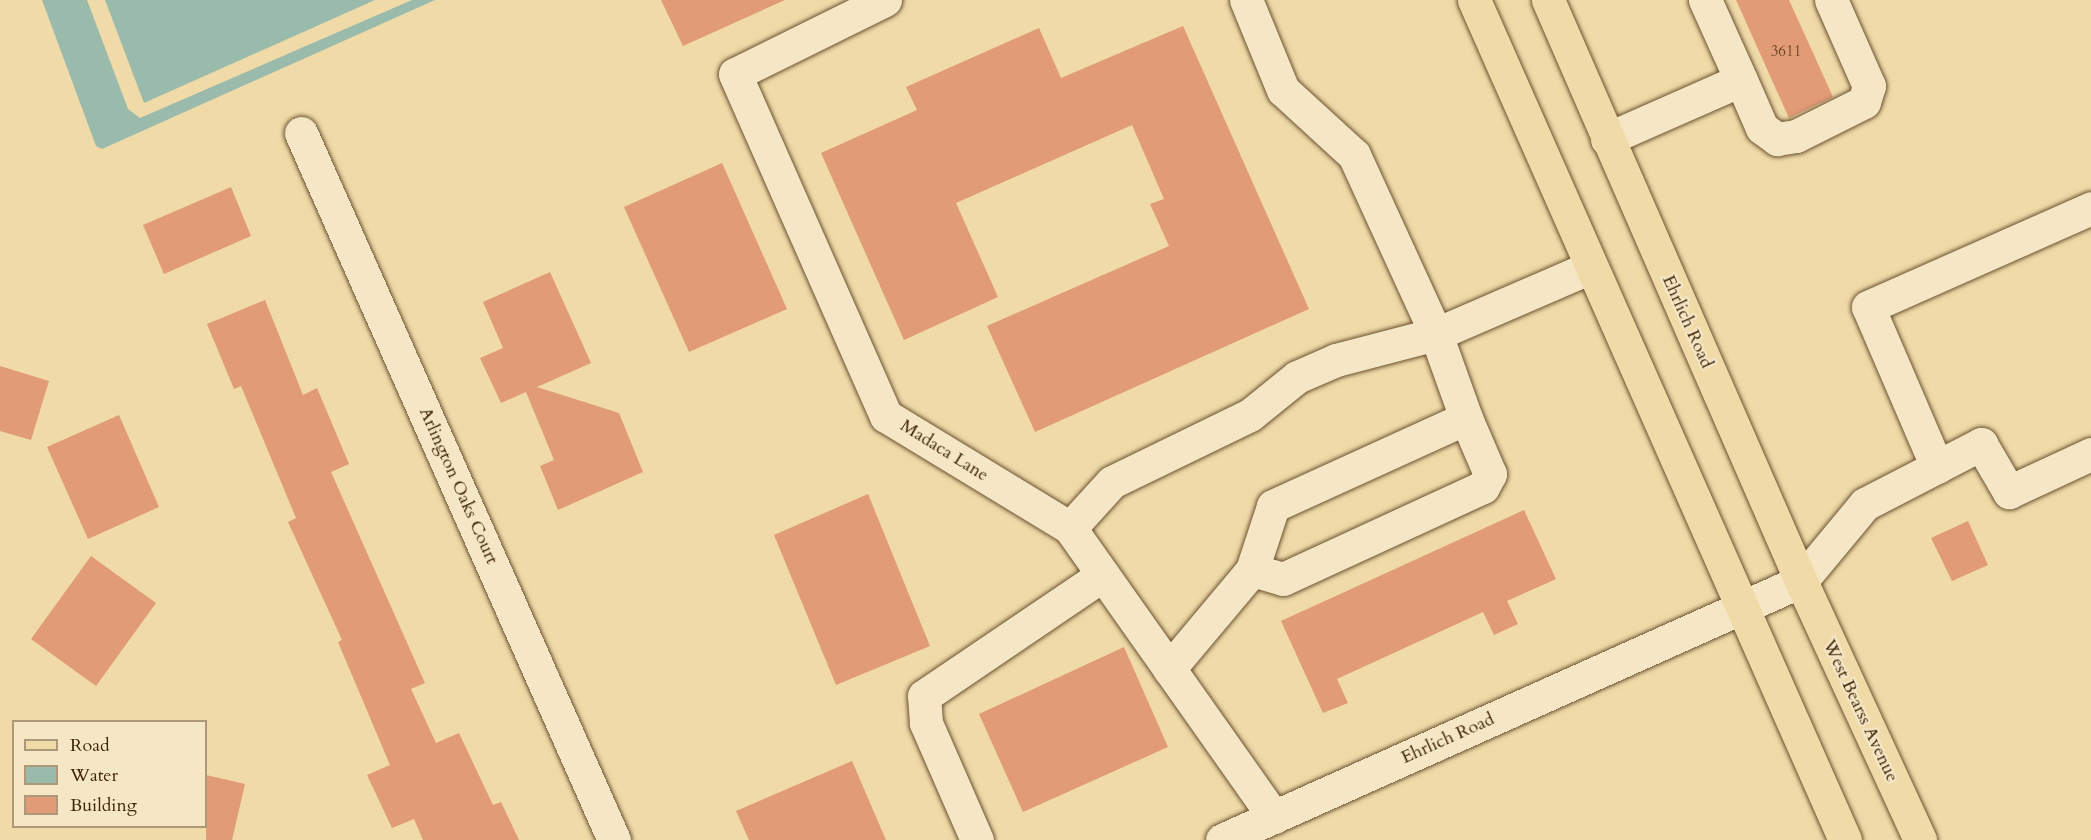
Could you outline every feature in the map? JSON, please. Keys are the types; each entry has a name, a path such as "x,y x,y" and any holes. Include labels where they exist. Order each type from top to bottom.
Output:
{"main road":[{"path":"1474,0 1740,610 1845,840"},
{"name":"Ehrlich Road","path":"1548,0 1801,581"},
{"name":"West Bearss Avenue","path":"1801,581 1920,840"}],"street":[{"name":"Madaca Lane","path":"885,0 735,74 886,416 1070,528 1274,817"},
{"path":"1246,0 1283,90 1354,155 1436,334 1466,418 1490,474 1483,487 1283,579 1252,570"},
{"path":"1705,0 1762,128 1777,139 1796,136 1864,102 1869,86 1831,0"},
{"path":"1607,139 1741,80"},
{"name":"Arlington Oaks Court","path":"301,133 614,840"},
{"path":"1937,467 1868,307 2091,208"},
{"path":"1070,528 1112,482 1250,415 1298,377 1336,360 1436,334 1591,267"},
{"path":"1169,669 1252,570 1273,506 1466,418"},
{"path":"1801,581 1865,504 1981,444 2009,492 2091,454"},
{"path":"977,840 926,723 924,696 1103,575"},
{"name":"Ehrlich Road","path":"1222,840 1801,581"}],"water":[{"path":"42,0 87,0 128,109 140,118 412,0 435,0 102,149 96,146"},
{"path":"105,0 375,0 144,103"}],"building":[{"path":"661,0 785,0 683,46"},
{"path":"1736,0 1789,0 1833,97 1789,118"},
{"path":"1183,26 1309,309 1035,432 987,326 1169,246 1150,204 1164,199 1132,125 956,203 998,297 904,340 821,153 917,110 906,87 1039,28 1061,78"},
{"path":"722,163 787,309 689,352 624,207"},
{"path":"231,187 251,236 164,274 143,225"},
{"path":"550,272 591,363 537,387 619,413 643,472 558,510 540,466 554,460 526,392 501,403 480,358 503,348 483,302"},
{"path":"265,300 303,395 317,388 349,464 331,472 425,683 411,689 436,743 459,733 493,805 501,802 519,840 423,840 414,819 392,828 367,775 390,765 338,642 342,640 288,522 296,518 241,386 234,389 207,324"},
{"path":"0,366 49,381 31,440 0,431"},
{"path":"119,415 159,507 88,539 47,447"},
{"path":"868,494 930,646 836,685 774,535"},
{"path":"1524,510 1556,579 1507,601 1518,624 1494,635 1483,612 1337,679 1348,703 1323,713 1281,621"},
{"path":"1968,521 1988,565 1952,581 1931,538"},
{"path":"91,556 156,603 96,686 31,639"},
{"path":"1124,647 1168,747 1023,812 979,714"},
{"path":"852,761 886,840 749,840 736,811"},
{"path":"207,775 245,784 232,840 206,840"}]}
